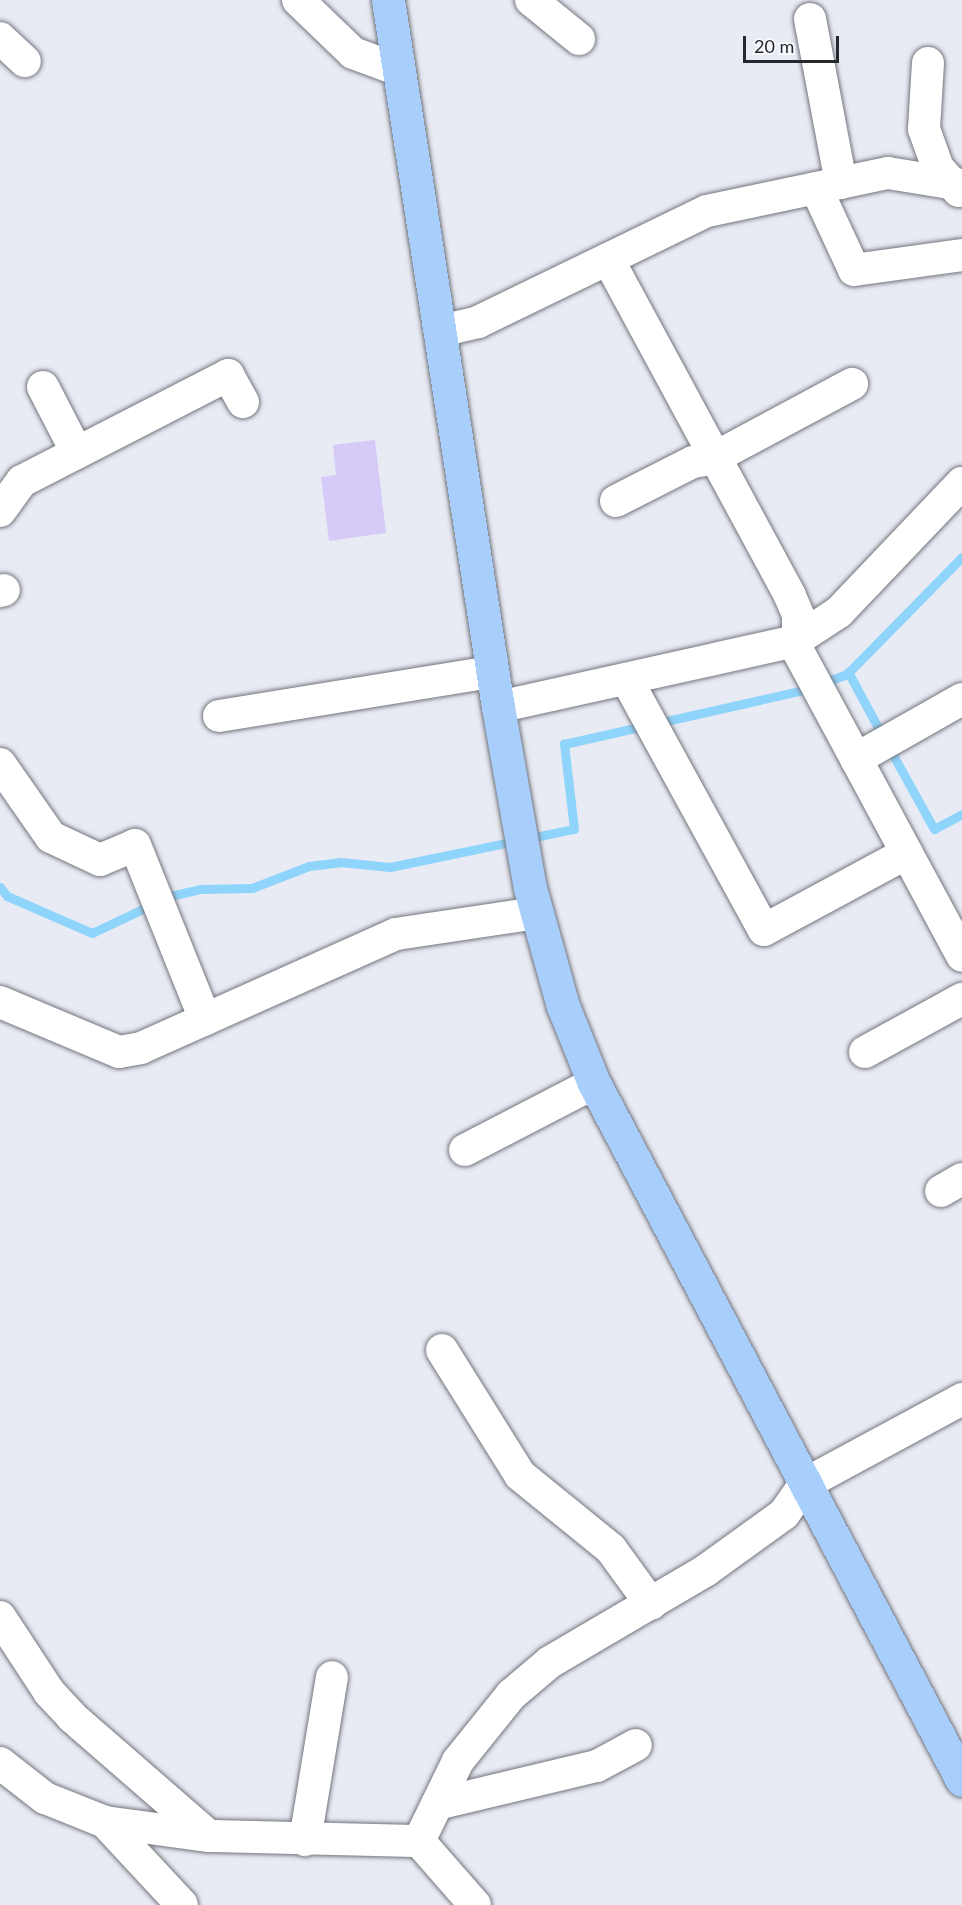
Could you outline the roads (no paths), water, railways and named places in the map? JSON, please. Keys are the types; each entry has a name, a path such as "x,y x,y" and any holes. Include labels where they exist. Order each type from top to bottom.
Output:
{"main road":[{"path":"388,0 492,672 533,901 594,1083 962,1780"}],"street":[{"path":"298,0 353,53 399,70"},
{"path":"531,0 579,39"},
{"path":"810,19 829,185 854,270 962,255"},
{"path":"0,38 25,61"},
{"path":"928,63 924,129 938,168 960,190"},
{"path":"440,331 478,322 707,211 888,173 960,190"},
{"path":"608,258 712,459 790,596 798,615 801,654 824,700 907,853 958,940"},
{"path":"0,511 22,481 228,375 243,402"},
{"path":"616,501 693,462 712,459 852,384"},
{"path":"43,387 77,453"},
{"path":"498,707 627,680 801,654 838,612 960,493"},
{"path":"219,716 492,672"},
{"path":"627,680 764,930 907,853"},
{"path":"856,759 962,699"},
{"path":"0,764 51,837 100,860 135,845 205,1019"},
{"path":"0,1002 119,1052 141,1048 396,934 533,901"},
{"path":"865,1052 962,999"},
{"path":"465,1150 594,1083"},
{"path":"442,1350 520,1475 611,1549 651,1604"},
{"path":"419,1841 482,1724 511,1695 550,1662 651,1604 784,1514 805,1484 962,1399"},
{"path":"0,1617 48,1692 72,1718 210,1836"},
{"path":"305,1840 332,1677"},
{"path":"437,1804 597,1766 636,1745"},
{"path":"0,1763 45,1798 105,1822 210,1836 419,1841 475,1905"},
{"path":"105,1822 182,1905"}],"waterway":[{"path":"0,887 7,896 92,933 170,896 201,889 252,888 309,866 340,862 390,867 574,829 564,744 804,690 847,674 962,557"},
{"path":"848,672 881,733"},
{"path":"893,755 934,829 962,814"}]}
